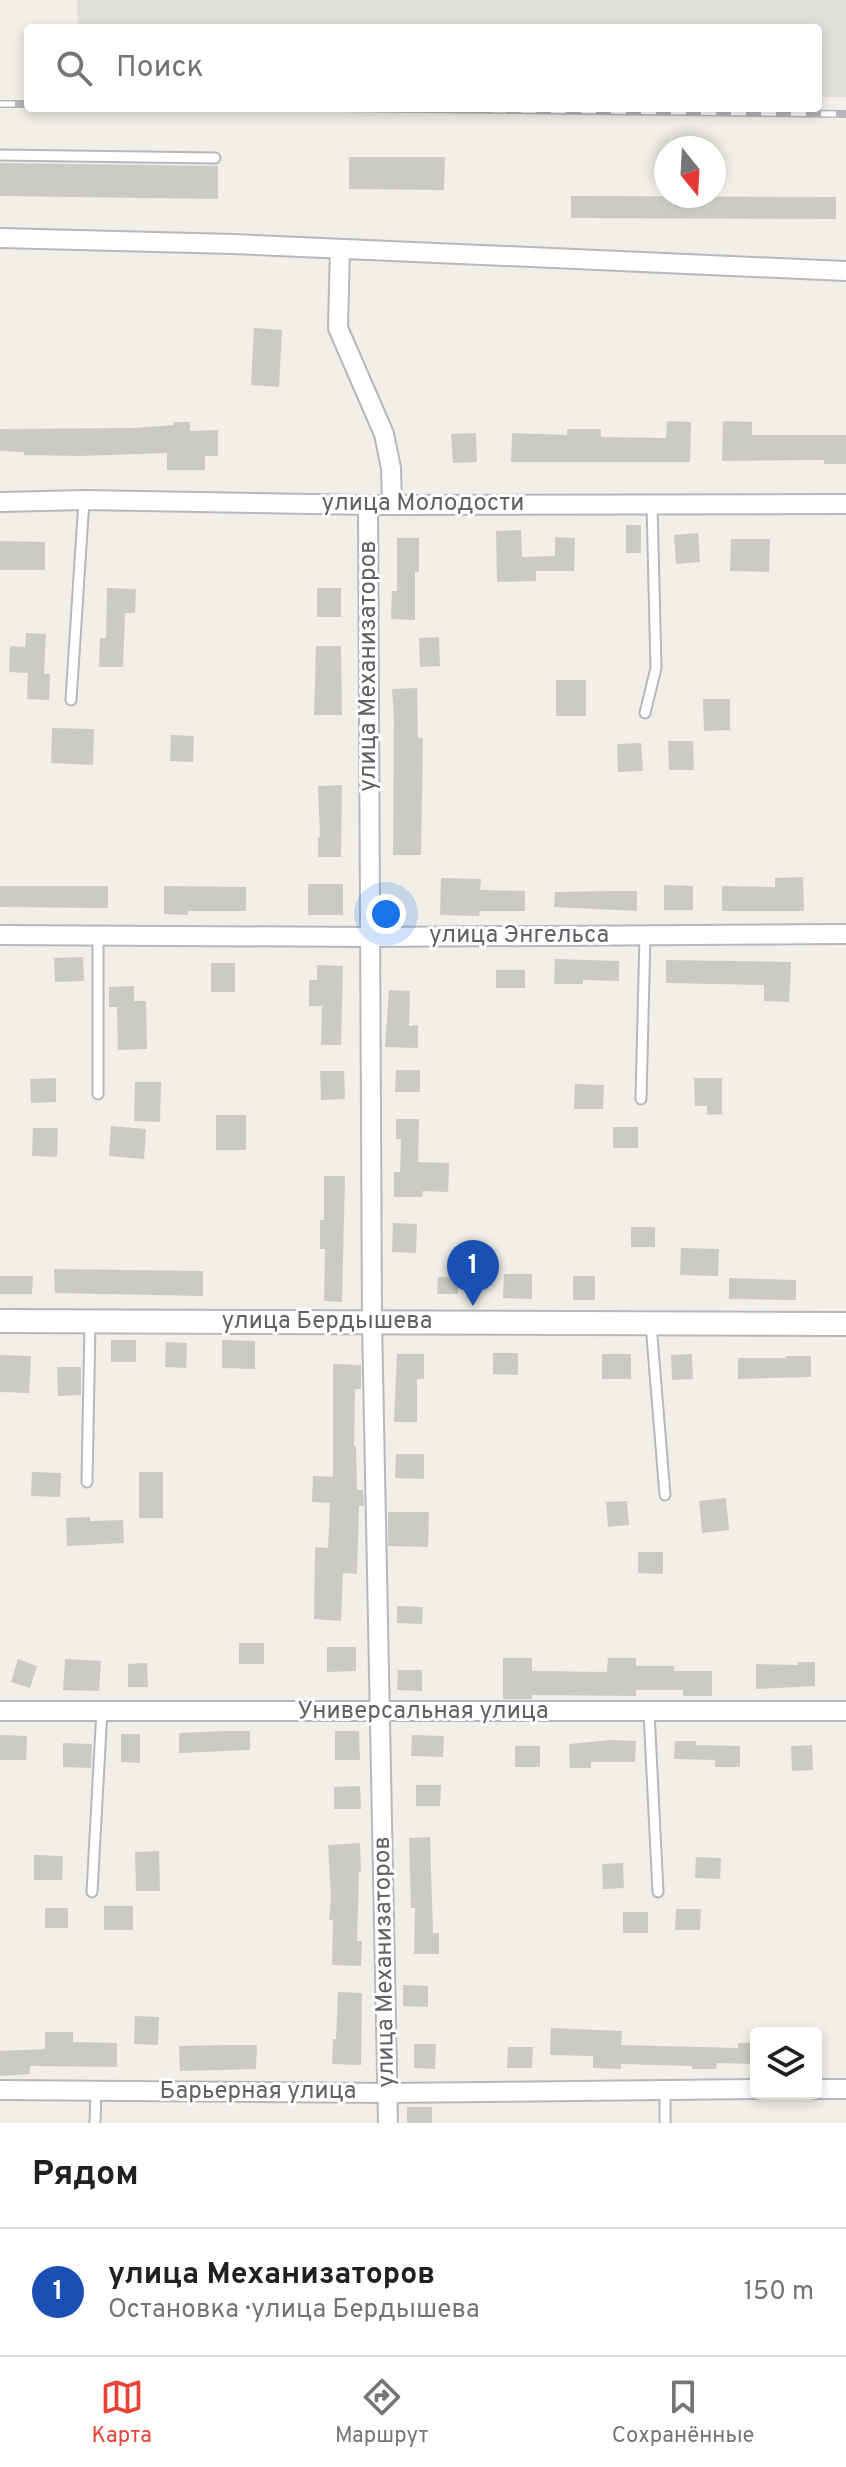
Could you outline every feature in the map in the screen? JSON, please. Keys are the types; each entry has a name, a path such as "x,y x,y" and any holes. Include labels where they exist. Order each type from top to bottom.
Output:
{"street":[{"path":"0,238 846,271"},
{"path":"340,249 338,328 384,434 391,468 392,504"},
{"name":"улица Молодости","path":"0,502 846,504"},
{"name":"улица Механизаторов","path":"368,505 372,1322 388,2123"},
{"name":"улица Энгельса","path":"0,935 370,937 846,934"},
{"name":"улица Бердышева","path":"0,1321 846,1324"},
{"name":"Универсальная улица","path":"0,1711 846,1711"},
{"name":"Барьерная улица","path":"0,2090 388,2093 750,2089"},
{"path":"822,2089 846,2089"}],"lane":[{"path":"0,155 215,158"},
{"path":"71,700 84,500"},
{"path":"645,713 656,668 652,504"},
{"path":"98,935 98,1094"},
{"path":"641,1099 645,935"},
{"path":"87,1482 91,1320"},
{"path":"651,1324 665,1495"},
{"path":"92,1892 102,1710"},
{"path":"649,1712 658,1892"},
{"path":"665,2090 665,2123"},
{"path":"95,2123 96,2091"}],"shaded area":[{"path":"77,0 846,0 846,97 822,97 822,24 78,24"}],"building":[{"path":"349,157 445,157 444,190 349,189"},
{"path":"0,163 218,166 218,199 0,196"},
{"path":"571,196 654,196 654,208 726,208 726,197 836,197 836,219 571,218"},
{"path":"254,328 282,330 279,387 251,385"},
{"path":"667,421 691,422 690,462 511,462 512,433 567,435 567,429 601,429 601,437 666,438"},
{"path":"723,421 752,422 752,435 846,435 846,464 824,464 824,460 722,461"},
{"path":"174,422 190,422 190,431 218,430 218,456 205,456 205,470 167,470 167,453 79,456 24,455 24,452 0,451 0,429 135,428 174,425"},
{"path":"476,433 477,462 453,463 451,434"},
{"path":"626,525 641,525 641,553 626,553"},
{"path":"521,530 522,557 555,556 555,537 575,538 574,571 536,571 536,581 497,582 496,531"},
{"path":"698,533 700,562 676,564 674,535"},
{"path":"397,538 419,538 415,620 391,619 392,591 397,591"},
{"path":"731,539 770,539 769,572 730,571"},
{"path":"0,541 45,542 45,570 0,570"},
{"path":"107,588 136,589 135,613 125,613 123,667 99,667 100,638 106,638"},
{"path":"317,588 341,588 341,617 317,617"},
{"path":"26,633 46,634 44,674 50,674 49,700 27,699 28,673 9,672 10,646 25,647"},
{"path":"439,637 440,666 420,667 419,638"},
{"path":"316,646 341,646 342,715 314,715"},
{"path":"556,680 586,680 586,716 556,716"},
{"path":"417,688 418,738 423,738 421,855 393,855 392,689"},
{"path":"703,699 730,699 730,730 704,731"},
{"path":"52,728 94,729 93,765 51,763"},
{"path":"171,735 194,736 193,762 170,761"},
{"path":"668,741 693,741 694,770 669,770"},
{"path":"641,743 643,771 618,772 617,744"},
{"path":"342,785 341,857 318,857 318,786"},
{"path":"803,877 804,911 722,911 722,886 775,887 775,878"},
{"path":"441,878 481,879 480,890 525,891 525,911 480,911 479,916 440,915"},
{"path":"308,884 343,884 343,915 308,915"},
{"path":"664,885 693,886 693,910 664,910"},
{"path":"0,886 108,886 108,908 0,907"},
{"path":"164,886 246,887 246,911 164,914"},
{"path":"637,891 637,911 554,907 555,892"},
{"path":"83,957 84,981 55,982 54,958"},
{"path":"555,959 619,961 619,981 583,980 583,984 554,984"},
{"path":"666,960 791,962 789,1002 764,1001 764,985 666,983"},
{"path":"211,963 235,963 235,992 211,992"},
{"path":"317,965 343,966 341,1045 321,1045 322,1006 309,1006 309,980 317,980"},
{"path":"496,970 525,970 525,988 496,988"},
{"path":"134,986 134,1001 146,1001 147,1049 118,1050 117,1007 109,1007 109,987"},
{"path":"389,990 410,991 409,1026 418,1025 418,1048 385,1047"},
{"path":"396,1070 420,1070 420,1092 395,1092"},
{"path":"320,1071 344,1071 345,1099 321,1100"},
{"path":"56,1078 56,1102 31,1103 30,1079"},
{"path":"694,1078 722,1078 722,1114 707,1115 707,1106 695,1106"},
{"path":"135,1082 161,1082 160,1122 134,1121"},
{"path":"575,1084 604,1085 603,1109 574,1109"},
{"path":"216,1115 246,1115 246,1150 216,1150"},
{"path":"396,1119 419,1119 418,1162 449,1163 448,1192 423,1191 422,1197 394,1197 394,1172 400,1172 401,1139 396,1139"},
{"path":"111,1126 146,1129 144,1159 109,1156"},
{"path":"613,1127 638,1127 638,1148 613,1148"},
{"path":"33,1128 58,1128 57,1157 32,1156"},
{"path":"324,1176 345,1176 342,1302 324,1301 325,1249 320,1249 320,1220 324,1220"},
{"path":"393,1223 417,1224 416,1253 392,1252"},
{"path":"631,1227 655,1227 655,1247 631,1247"},
{"path":"681,1248 719,1249 718,1276 680,1275"},
{"path":"54,1269 203,1271 203,1296 55,1293"},
{"path":"504,1274 532,1274 532,1299 503,1298"},
{"path":"0,1276 33,1276 32,1294 0,1294"},
{"path":"573,1276 595,1276 595,1300 573,1300"},
{"path":"438,1277 458,1277 458,1294 437,1294"},
{"path":"729,1278 796,1280 796,1300 729,1299"},
{"path":"111,1340 136,1340 136,1362 111,1362"},
{"path":"222,1340 255,1341 255,1369 222,1368"},
{"path":"166,1342 187,1343 186,1368 165,1367"},
{"path":"493,1353 518,1353 518,1375 493,1374"},
{"path":"397,1354 424,1354 424,1379 417,1379 417,1422 394,1422"},
{"path":"602,1354 631,1354 631,1379 602,1379"},
{"path":"692,1354 693,1379 672,1380 671,1355"},
{"path":"0,1355 31,1356 29,1393 0,1392"},
{"path":"811,1356 811,1377 738,1379 738,1358"},
{"path":"333,1364 361,1365 361,1389 355,1389 354,1446 357,1490 363,1490 364,1506 359,1506 357,1574 343,1573 341,1621 314,1619 315,1547 328,1548 330,1503 312,1502 313,1476 333,1477"},
{"path":"57,1367 81,1367 81,1395 58,1396"},
{"path":"396,1454 424,1454 424,1479 395,1478"},
{"path":"32,1472 61,1473 60,1497 31,1496"},
{"path":"139,1472 163,1472 163,1518 139,1518"},
{"path":"726,1498 729,1530 702,1533 699,1501"},
{"path":"627,1501 629,1525 608,1527 606,1502"},
{"path":"388,1512 429,1512 428,1547 388,1546"},
{"path":"90,1517 90,1521 123,1520 124,1543 67,1546 66,1518"},
{"path":"638,1552 663,1552 663,1574 638,1573"},
{"path":"397,1606 423,1607 422,1624 397,1623"},
{"path":"239,1643 264,1643 264,1664 239,1664"},
{"path":"327,1647 356,1647 356,1671 327,1672"},
{"path":"503,1658 532,1658 532,1671 607,1672 608,1658 636,1658 636,1666 674,1666 674,1671 712,1671 712,1696 683,1696 683,1690 636,1690 636,1696 532,1695 532,1699 503,1699"},
{"path":"18,1659 37,1666 30,1688 11,1682"},
{"path":"65,1659 101,1661 99,1691 63,1690"},
{"path":"798,1662 815,1662 815,1686 756,1689 756,1664 798,1665"},
{"path":"147,1663 148,1687 128,1687 128,1664"},
{"path":"398,1670 422,1670 422,1691 397,1690"},
{"path":"250,1731 250,1750 179,1753 179,1733"},
{"path":"335,1731 359,1731 360,1760 335,1760"},
{"path":"121,1734 140,1734 140,1763 121,1762"},
{"path":"0,1735 27,1736 26,1760 0,1760"},
{"path":"412,1735 444,1736 443,1757 411,1756"},
{"path":"636,1741 635,1762 591,1762 591,1768 570,1768 569,1744"},
{"path":"675,1741 740,1746 740,1767 715,1767 715,1760 674,1759"},
{"path":"63,1743 92,1744 91,1768 63,1767"},
{"path":"812,1745 813,1770 792,1771 791,1746"},
{"path":"515,1746 540,1746 540,1767 515,1767"},
{"path":"416,1785 441,1785 440,1806 416,1806"},
{"path":"360,1786 361,1809 334,1809 334,1787"},
{"path":"430,1837 433,1933 439,1933 439,1954 414,1954 415,1908 411,1908 409,1838"},
{"path":"360,1843 357,1941 362,1941 361,1966 332,1965 333,1920 329,1920 328,1845"},
{"path":"159,1851 160,1891 136,1891 135,1852"},
{"path":"34,1855 63,1856 62,1880 34,1880"},
{"path":"696,1857 721,1858 720,1879 695,1878"},
{"path":"623,1863 624,1888 603,1889 602,1864"},
{"path":"104,1906 133,1906 133,1930 104,1930"},
{"path":"45,1908 68,1908 68,1928 45,1928"},
{"path":"676,1909 701,1909 700,1930 675,1930"},
{"path":"623,1912 648,1912 648,1933 623,1933"},
{"path":"403,1985 428,1986 428,2007 403,2006"},
{"path":"338,1992 362,1993 361,2065 332,2064"},
{"path":"135,2016 159,2017 158,2045 134,2044"},
{"path":"551,2028 622,2031 621,2045 738,2048 738,2043 750,2043 750,2064 717,2063 716,2069 621,2064 621,2069 593,2068 593,2056 550,2055"},
{"path":"45,2032 73,2032 73,2042 117,2043 117,2067 30,2066 30,2074 0,2076 0,2051 45,2049"},
{"path":"414,2044 436,2044 435,2069 414,2068"},
{"path":"257,2045 256,2069 180,2071 179,2046"},
{"path":"508,2047 533,2047 532,2068 507,2068"},
{"path":"407,2107 432,2107 432,2123 407,2123"}],"railway":[{"path":"0,104 24,104"},
{"path":"678,112 846,114"}],"place":[{"name":"улица Механизаторов","path":"473,1306"}]}
